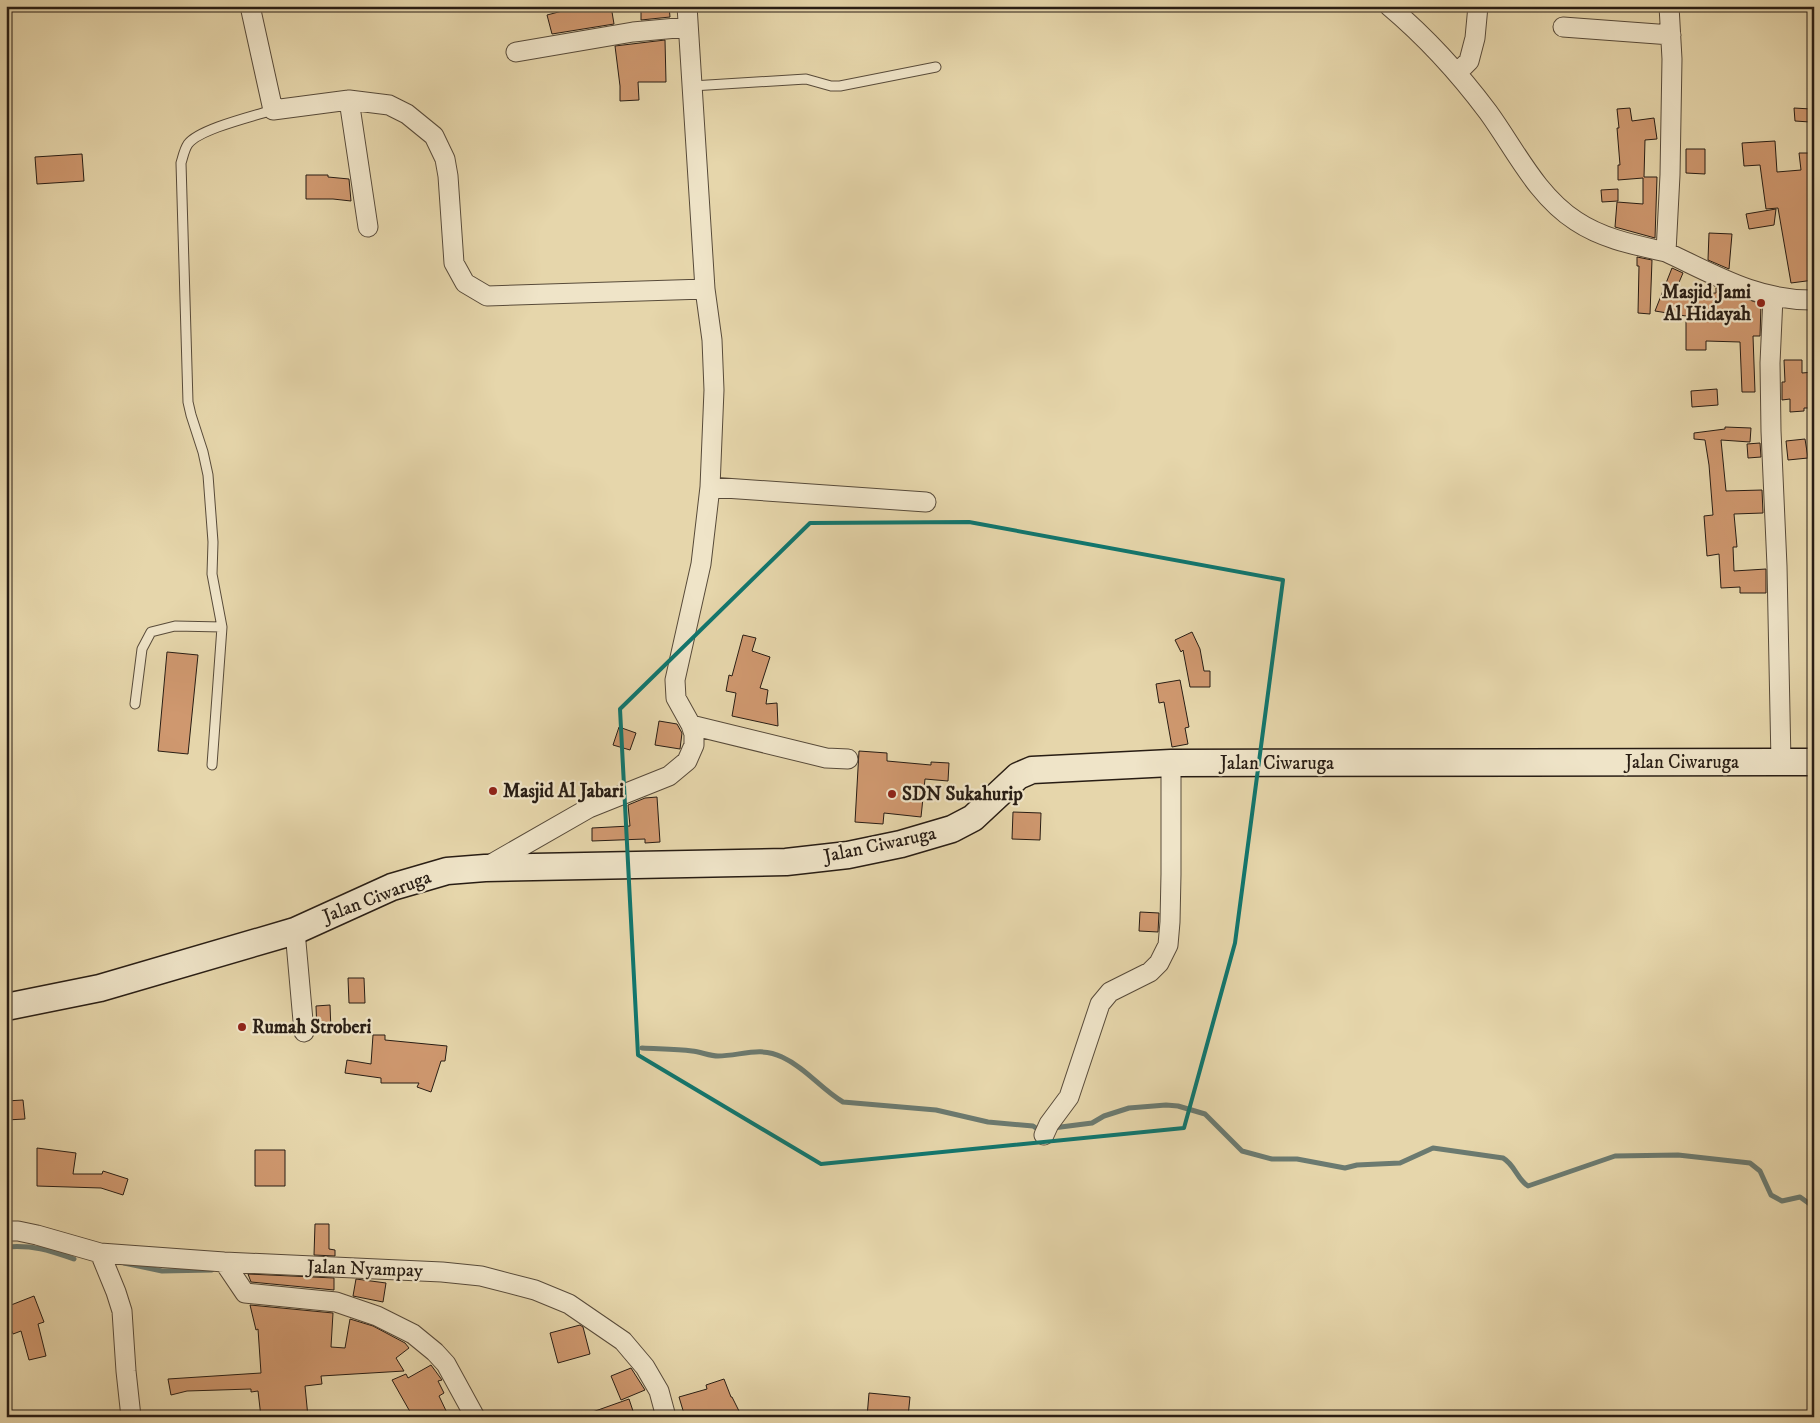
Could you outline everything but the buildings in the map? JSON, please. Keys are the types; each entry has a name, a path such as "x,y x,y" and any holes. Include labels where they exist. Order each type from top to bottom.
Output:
{"street":[{"path":"250,6 273,110 349,100 389,105 407,114 434,136 445,159 447,168 454,263 465,283 487,296 704,289"},
{"path":"485,868 589,808 669,776 687,761 694,745 694,734 691,725 676,698 675,680 701,564 710,487 714,390 712,340 704,289 687,6"},
{"path":"1389,6 1419,31 1457,73 1488,112 1535,182 1556,206 1576,221 1604,236 1628,244 1666,252 1737,285 1773,297 1814,300"},
{"path":"1457,73 1468,61 1475,38 1478,6"},
{"path":"1666,252 1670,175 1670,6"},
{"path":"516,52 633,32 688,27"},
{"path":"1563,27 1671,35"},
{"path":"349,100 368,227"},
{"path":"1773,297 1770,363 1771,431 1777,566 1781,762"},
{"path":"710,487 926,502"},
{"path":"691,725 819,757 848,760"},
{"name":"Jalan Ciwaruga","path":"6,1008 100,988 295,930 392,887 447,871 485,868 786,862 848,855 901,844 952,829 973,818 1018,776 1032,770 1171,763 1814,762"},
{"path":"1044,1136 1049,1124 1069,1097 1100,1004 1110,992 1150,972 1159,963 1168,945 1171,874 1171,763"},
{"path":"295,930 304,1032"},
{"name":"Jalan Nyampay","path":"6,1232 18,1231 37,1235 100,1253 224,1262 442,1272 481,1276 535,1290 569,1304 623,1341 645,1367 658,1392 666,1417"},
{"path":"100,1253 122,1311 131,1417"},
{"path":"224,1262 244,1293 336,1302 377,1316 413,1334 446,1364 475,1417"}],"lane":[{"path":"692,86 798,79 806,79 830,86 840,86 936,67"},
{"path":"212,766 222,628 212,574 213,542 208,475 188,402 181,163 188,144 194,139 222,126 273,110"},
{"path":"136,704 142,649 151,632 175,626 222,628"}],"highlighted area":[{"path":"969,522 1283,580 1235,943 1184,1128 821,1164 638,1055 620,709 810,523"}],"waterway":[{"path":"642,1048 686,1050 718,1056 766,1052 782,1057 799,1067 843,1102 936,1110 988,1122 1033,1126 1042,1130"},
{"path":"1053,1128 1092,1123 1104,1116 1129,1108 1178,1106 1205,1114 1242,1151 1272,1159 1297,1159 1345,1168 1357,1165 1400,1163 1433,1148 1503,1158 1528,1186 1615,1156 1678,1155 1750,1163 1760,1171 1771,1195 1782,1201 1800,1197 1814,1207"},
{"path":"6,1247 41,1249 74,1259"},
{"path":"124,1263 162,1271 212,1270"}],"place":[{"name":"Masjid Jami Al Hidayah","path":"1761,303"},
{"name":"Masjid Al Jabari","path":"493,791"},
{"name":"SDN Sukahurip","path":"892,794"},
{"name":"Rumah Stroberi","path":"242,1027"}]}
